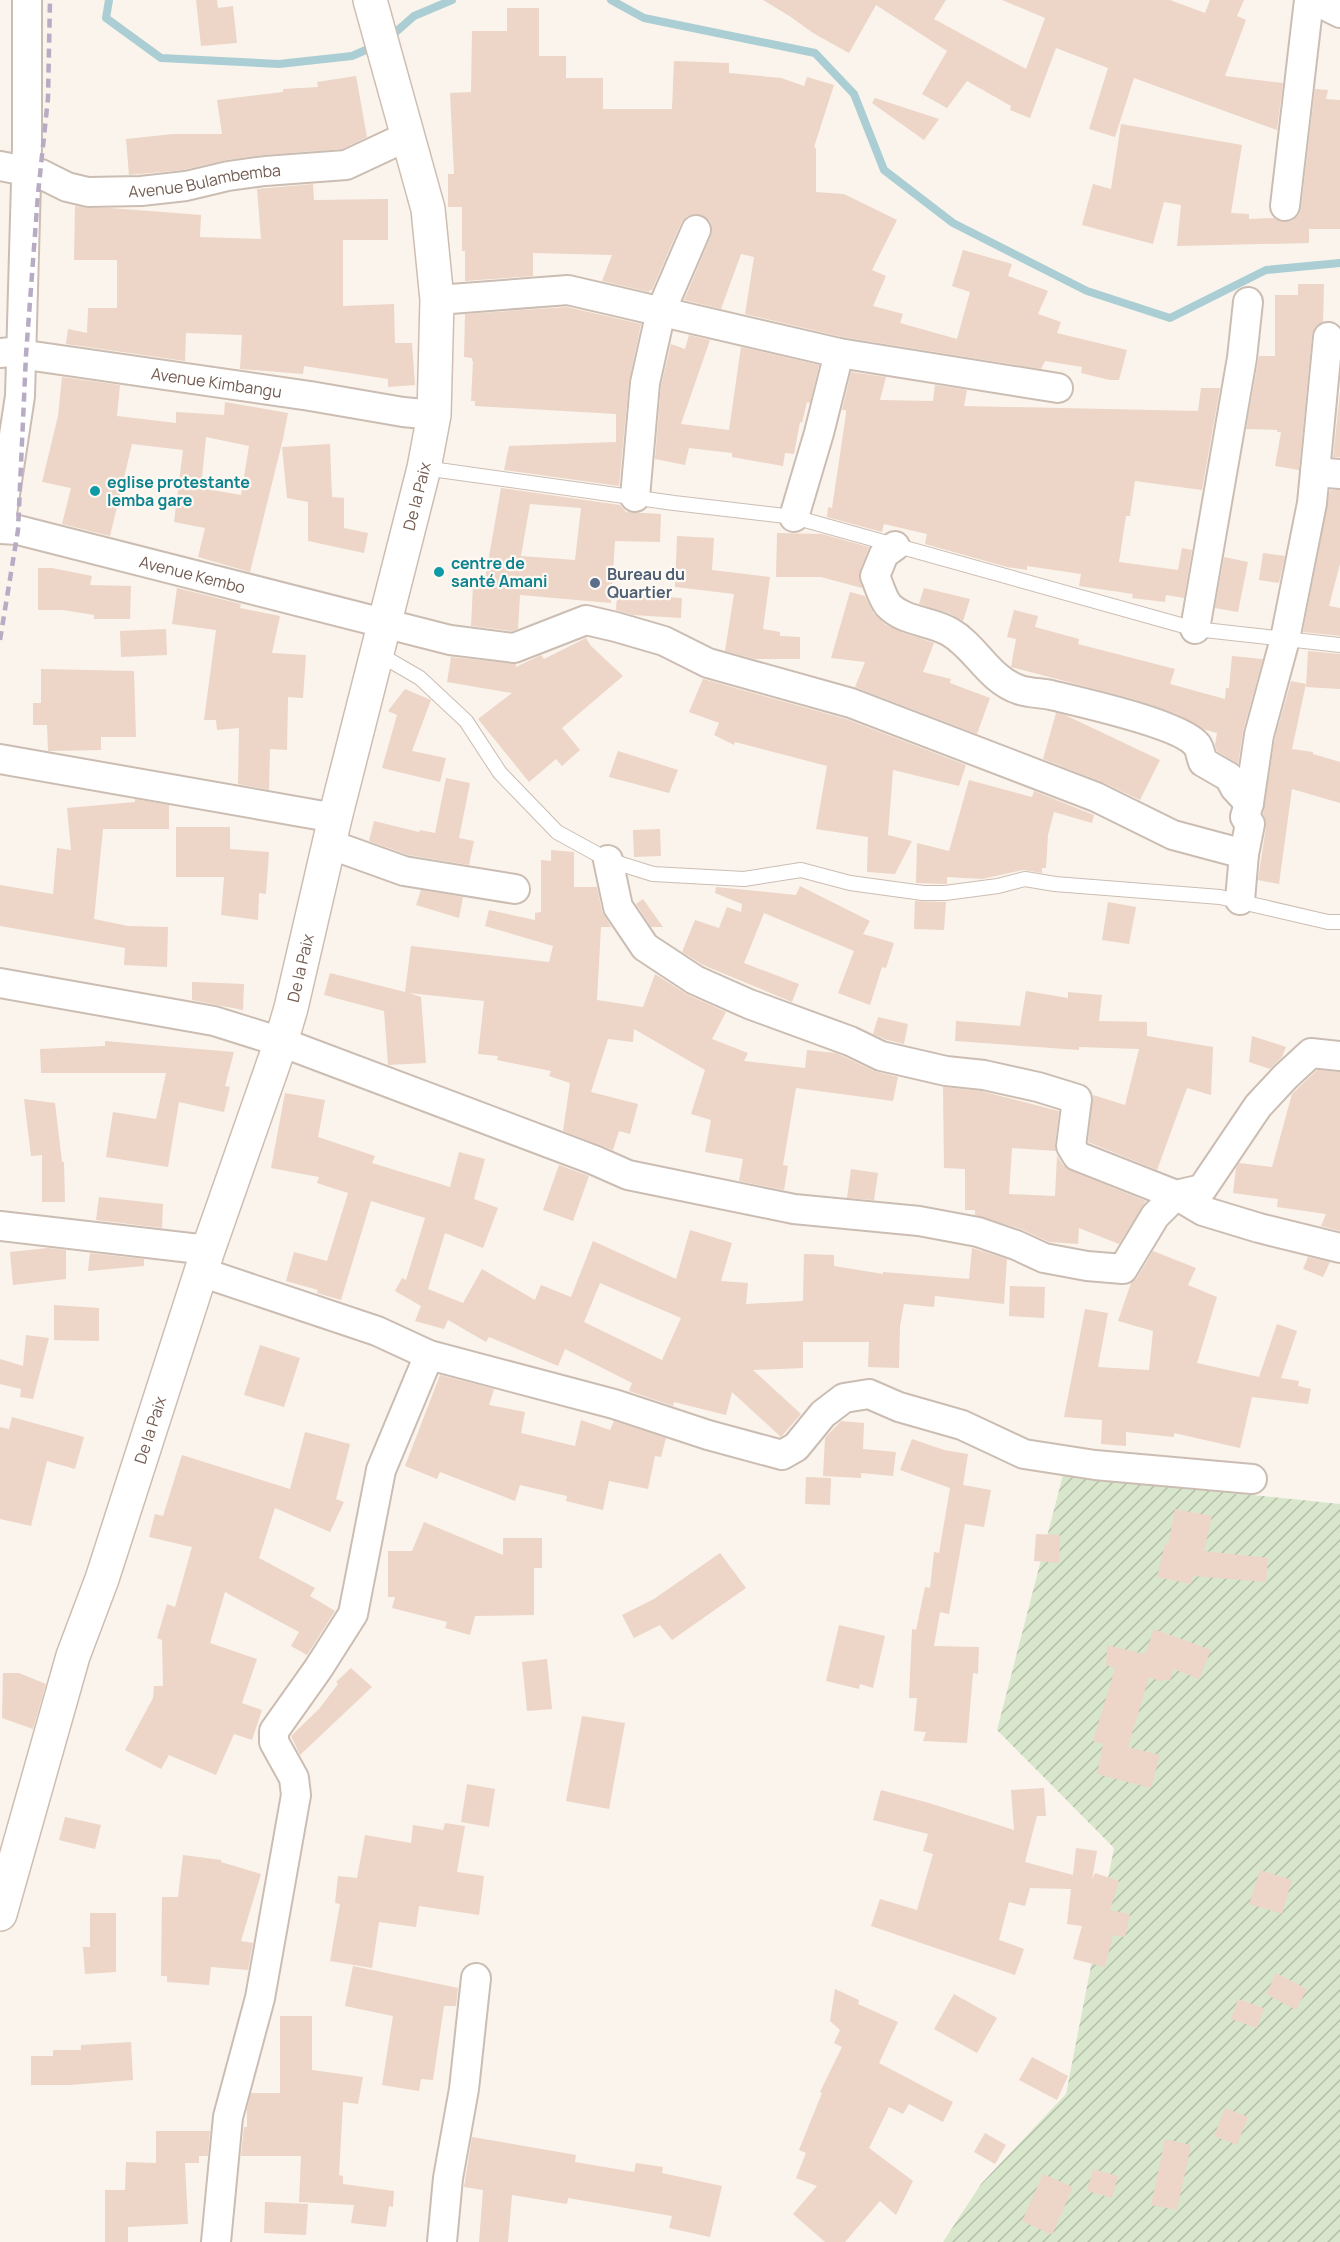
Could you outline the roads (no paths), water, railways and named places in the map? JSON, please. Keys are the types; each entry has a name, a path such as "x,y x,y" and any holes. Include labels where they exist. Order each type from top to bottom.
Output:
{"street":[{"path":"0,528 20,396 11,352 14,169 27,0"},
{"name":"De la Paix","path":"0,1914 73,1656 102,1579 205,1261 291,1008 332,831 424,468 434,415 437,300 428,209 406,137 370,0"},
{"path":"1285,206 1312,0 1340,13"},
{"name":"Avenue Bulambemba","path":"14,169 41,174 67,187 88,192 141,191 186,186 228,176 265,171 346,165 406,137"},
{"path":"635,497 645,383 661,311 696,230"},
{"path":"437,300 568,290 839,352 1058,388"},
{"path":"1195,629 1242,358 1248,302"},
{"path":"1240,900 1244,854 1250,824 1245,818 1259,735 1285,639 1312,503 1328,473 1328,337"},
{"name":"Avenue Kimbangu","path":"11,352 434,415"},
{"path":"794,517 819,433 839,352"},
{"name":"Avenue Kembo","path":"0,528 18,530 381,638 450,640 514,648 586,620 616,627 664,641 708,663 851,703 1096,797 1173,835 1244,854"},
{"path":"895,546 884,554 875,576 888,604 898,613 950,632 973,650 984,665 1002,682 1021,691 1049,695 1157,722 1186,737 1197,745 1203,762 1229,777 1235,789 1249,803"},
{"path":"0,759 332,831 404,871 515,889"},
{"path":"608,860 618,907 645,947 695,980 749,1004 850,1041 881,1056 946,1071 984,1075 1038,1087 1077,1099 1071,1146 1077,1156 1176,1196 1203,1211 1259,1228 1340,1248"},
{"path":"0,983 214,1021 281,1042 594,1160 628,1175 794,1209 919,1221 978,1232 1016,1245 1044,1258 1087,1266 1123,1269 1155,1216 1176,1196 1202,1189 1258,1106 1285,1077 1311,1053 1340,1056"},
{"path":"0,1226 205,1261 377,1331 429,1355 614,1404 708,1435 782,1455 796,1447 823,1414 844,1398 869,1394 899,1407 962,1425 1024,1454 1095,1465 1252,1479"},
{"path":"216,2242 228,2117 260,1998 296,1795 294,1778 274,1742 274,1731 353,1614 381,1470 429,1355"},
{"path":"442,2242 448,2178 464,2089 476,1978"}],"lane":[{"path":"424,468 794,517 1195,629 1340,645"},
{"path":"381,638 466,722 500,773 557,832 608,860 653,874 744,879 801,870 850,883 922,893 945,893 998,886 1025,879 1055,884 1220,897 1328,922 1340,922"}],"waterway":[{"path":"109,0 106,18 161,58 279,64 352,56 375,46"},
{"path":"389,38 414,16 452,0"},
{"path":"611,0 644,18 815,53 854,94 884,170 953,223 1087,291 1170,318 1266,270 1340,263"}],"railway":[{"path":"0,640 18,530 26,355 48,98 50,0"}],"place":[{"name":"eglise protestante lemba gare","path":"95,491"},
{"name":"centre de santé Amani","path":"439,572"},
{"name":"Bureau du Quartier","path":"595,583"}]}
